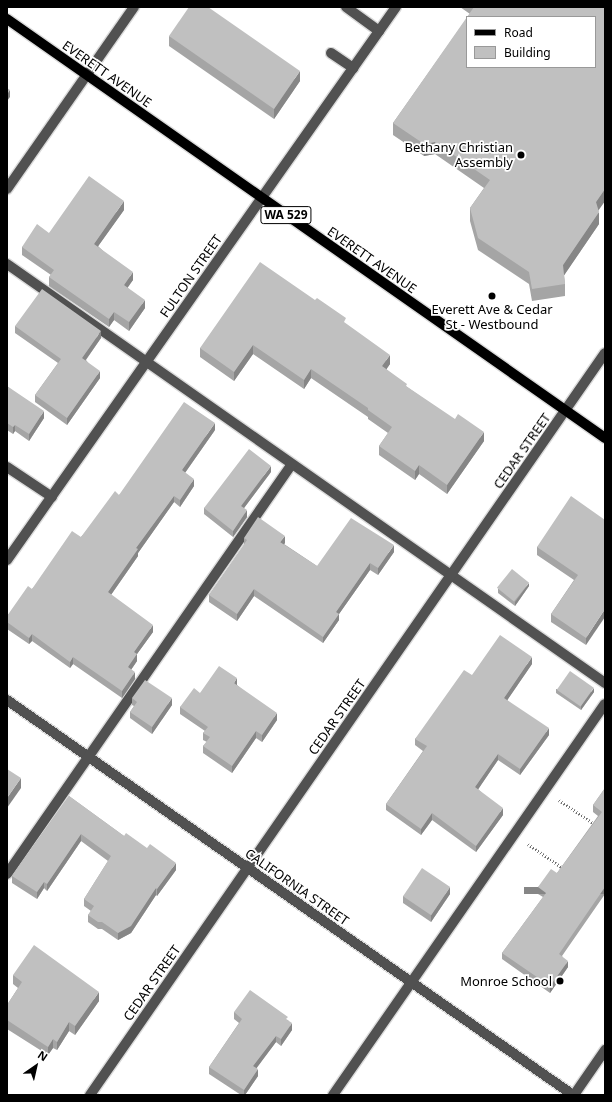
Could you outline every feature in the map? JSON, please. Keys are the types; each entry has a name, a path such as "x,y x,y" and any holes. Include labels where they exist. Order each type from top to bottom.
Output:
{"main road":[{"name":"EVERETT AVENUE","path":"7,19 605,438"}],"street":[{"path":"7,189 88,76 134,7"},
{"path":"346,7 379,31"},
{"name":"FULTON STREET","path":"7,560 396,7"},
{"path":"331,53 353,68"},
{"path":"7,264 605,683"},
{"name":"CEDAR STREET","path":"90,1095 605,353"},
{"path":"7,874 292,464"},
{"path":"7,467 52,497"},
{"name":"CALIFORNIA STREET","path":"7,700 573,1095"},
{"path":"333,1095 605,704"},
{"path":"573,1095 605,1050"}],"path":[{"path":"545,790 599,827"},
{"path":"515,834 566,870"}],"building":[{"path":"189,7 208,7 300,71 274,109 169,36"},
{"name":"Bethany Christian Assembly","path":"474,7 605,7 605,189 596,202 599,212 563,265 565,284 532,289 529,272 478,238 470,208 490,180 435,142 424,144 393,123 466,18 466,68 596,68 596,16 468,16"},
{"path":"89,176 124,201 94,244 133,272 124,285 145,300 129,322 114,312 109,319 49,277 54,270 22,247 37,224 49,233"},
{"path":"260,262 315,300 317,298 346,318 344,322 390,355 382,366 407,384 406,386 455,419 458,414 484,432 447,485 419,465 415,471 379,446 392,427 368,410 368,408 311,369 304,380 253,345 234,372 200,348"},
{"path":"42,289 101,331 82,358 100,371 67,418 35,395 61,359 15,326"},
{"path":"7,386 44,411 29,434 15,425 13,427 7,423"},
{"path":"184,402 215,423 182,470 194,479 180,500 174,496 136,548 138,549 108,592 153,625 134,652 137,654 128,667 135,672 122,691 73,657 70,662 32,634 29,638 7,622 7,616 28,586 32,589 72,531 81,537 115,491 119,495"},
{"path":"249,449 271,466 241,506 247,510 233,531 204,508"},
{"path":"571,496 605,520 605,609 586,638 551,614 578,575 537,547"},
{"path":"258,517 285,536 280,542 317,566 351,518 394,545 378,568 370,563 336,612 339,614 323,637 254,589 237,614 209,595 247,540 244,538"},
{"path":"512,569 529,583 514,601 497,588"},
{"path":"500,635 532,657 504,698 549,728 520,769 498,754 475,787 503,808 476,846 432,813 421,829 386,804 427,746 415,739 464,670 472,675"},
{"path":"219,666 237,678 234,683 277,713 262,735 256,731 232,766 203,746 210,737 203,733 208,727 180,707 194,688 200,693"},
{"path":"570,671 594,688 581,706 557,690"},
{"path":"145,680 172,698 152,727 130,712 137,702 132,698"},
{"path":"7,769 21,778 7,798"},
{"path":"605,788 605,887 559,954 568,961 550,986 502,953 546,893 538,887 551,869 557,873 602,812 593,805"},
{"path":"69,796 124,836 126,833 147,848 150,844 176,863 157,889 156,888 131,926 118,933 102,922 98,922 88,915 94,906 84,899 111,856 81,834 47,884 44,882 37,892 12,876"},
{"path":"422,868 450,887 431,915 403,896"},
{"path":"34,945 99,992 75,1026 69,1022 57,1042 53,1039 48,1047 7,1020 7,1005 22,982 13,975"},
{"path":"250,990 288,1017 286,1019 292,1023 281,1039 276,1036 253,1066 258,1069 244,1090 209,1067 242,1019 234,1012"}],"place":[{"name":"Bethany Christian Assembly","path":"521,155"},
{"name":"Everett Ave & Cedar St - Westbound","path":"492,296"},
{"name":"Monroe School","path":"560,981"}]}
